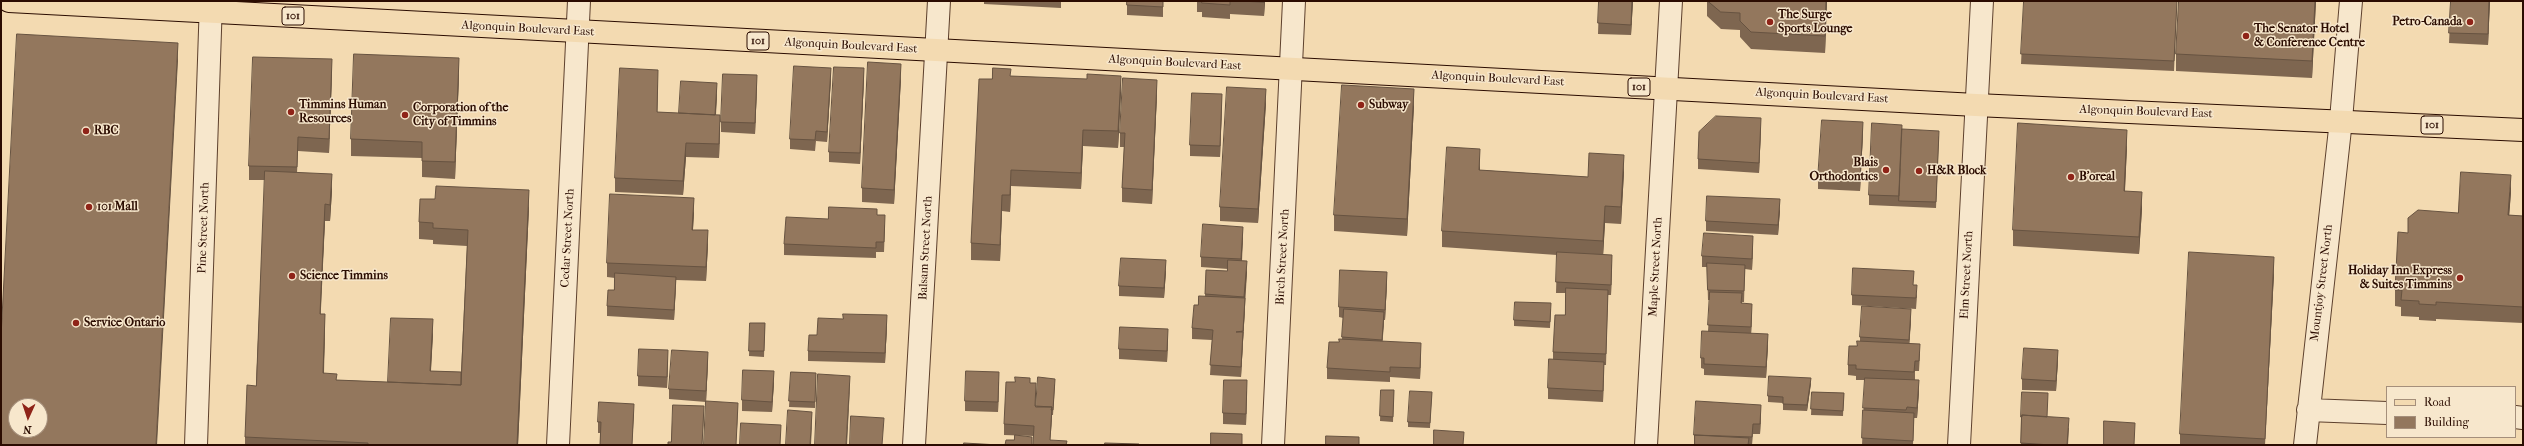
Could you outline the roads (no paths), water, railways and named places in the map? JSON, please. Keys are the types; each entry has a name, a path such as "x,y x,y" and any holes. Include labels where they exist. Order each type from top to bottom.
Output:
{"main road":[{"name":"Algonquin Boulevard East","path":"9,1 211,6 578,31 1976,104 2341,120"},
{"name":"101","path":"2341,120 2523,130"}],"street":[{"name":"Cedar Street North","path":"558,445 579,1"},
{"name":"Balsam Street North","path":"914,445 938,50 939,1"},
{"name":"Birch Street North","path":"1273,445 1292,69 1294,1"},
{"name":"Maple Street North","path":"1646,445 1671,1"},
{"name":"Elm Street North","path":"1959,445 1982,1"},
{"name":"Mountjoy Street North","path":"2305,445 2341,120 2351,1"},
{"name":"Pine Street North","path":"196,445 211,6"},
{"path":"2308,410 2386,413"}],"place":[{"name":"The Surge Sports Lounge","path":"1770,22"},
{"name":"Petro-Canada","path":"2470,22"},
{"name":"The Senator Hotel & Conference Centre","path":"2246,36"},
{"name":"Subway","path":"1361,105"},
{"name":"Timmins Human Resources","path":"291,112"},
{"name":"Corporation of the City of Timmins","path":"405,115"},
{"name":"RBC","path":"86,131"},
{"name":"Blais Orthodontics","path":"1886,170"},
{"name":"H&R Block","path":"1919,171"},
{"name":"B'oreal","path":"2071,177"},
{"name":"101 Mall","path":"89,207"},
{"name":"Science Timmins","path":"292,276"},
{"name":"Holiday Inn Express & Suites Timmins","path":"2460,278"},
{"name":"Service Ontario","path":"76,323"}]}
